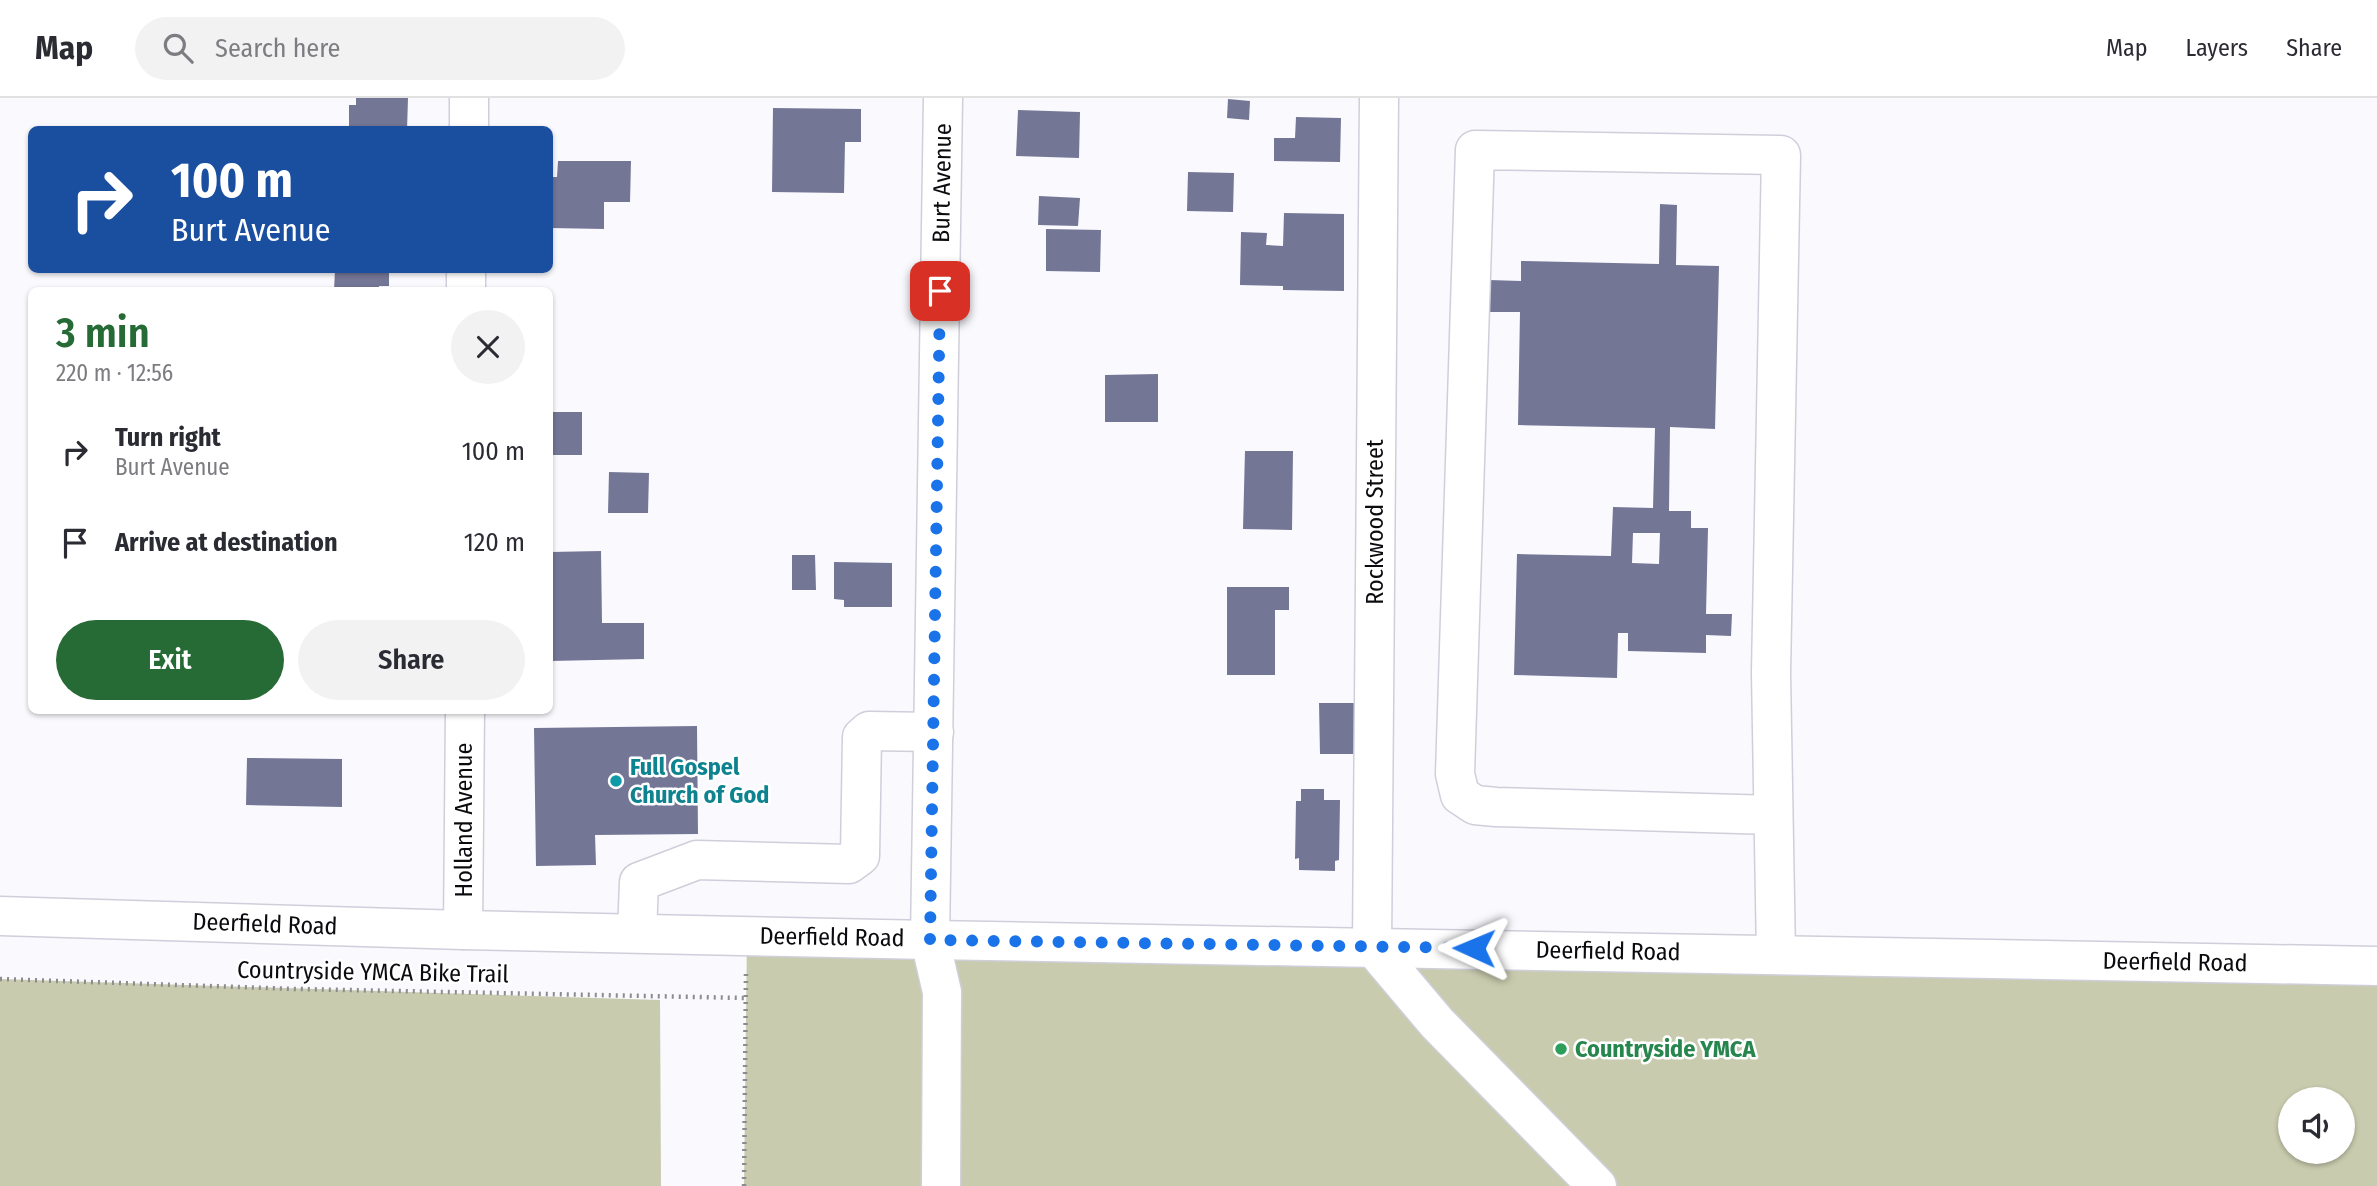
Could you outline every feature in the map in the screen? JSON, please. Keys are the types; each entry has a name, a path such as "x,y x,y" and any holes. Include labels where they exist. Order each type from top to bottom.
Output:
{"street":[{"path":"468,126 469,98"},
{"name":"Burt Avenue","path":"941,1186 942,992 930,940 943,98"},
{"name":"Rockwood Street","path":"1372,946 1379,98"},
{"path":"1773,815 1496,807 1475,805 1460,795 1455,774 1475,150 1782,155 1771,659 1776,955"},
{"name":"Holland Avenue","path":"463,930 465,714"},
{"path":"637,933 639,883 697,860 849,864 860,856 862,737 869,731 933,732"},
{"name":"Deerfield Road","path":"0,916 930,940 2377,966"},
{"path":"1372,946 1437,1023 1597,1186"}],"path":[{"path":"744,1186 746,959"},
{"name":"Countryside YMCA Bike Trail","path":"0,979 297,989 746,998"}],"green space":[{"name":"Countryside YMCA","path":"747,935 2377,966 2377,1186 744,1186"},
{"path":"0,979 660,1000 661,1186 0,1186"}],"building":[{"path":"356,98 408,98 407,126 349,126 349,105 356,105"},
{"path":"1228,99 1250,101 1249,120 1227,118"},
{"path":"773,108 861,109 861,142 845,142 844,193 772,192"},
{"path":"1018,110 1080,112 1079,158 1016,156"},
{"path":"1296,117 1341,118 1340,162 1274,161 1274,138 1295,138"},
{"path":"558,161 631,161 630,202 604,202 604,229 553,228 553,177 557,177"},
{"path":"1188,172 1234,173 1233,212 1187,211"},
{"path":"1039,196 1080,198 1078,226 1038,225"},
{"path":"1660,204 1677,205 1676,265 1719,266 1715,429 1670,427 1669,511 1691,511 1691,528 1708,528 1706,614 1732,614 1731,636 1706,635 1706,653 1628,651 1628,633 1618,633 1617,678 1514,675 1517,554 1611,556 1613,507 1653,508 1655,428 1518,425 1520,312 1488,312 1489,280 1521,281 1521,261 1659,264","holes":["1633,533 1660,533 1659,564 1632,563"]},
{"path":"1284,213 1344,214 1344,291 1283,290 1283,286 1240,285 1241,232 1267,233 1266,245 1283,246"},
{"path":"1046,229 1101,230 1100,272 1046,271"},
{"path":"335,273 389,273 389,286 334,287"},
{"path":"1158,374 1158,422 1105,422 1105,375"},
{"path":"553,412 582,412 582,455 553,455"},
{"path":"1245,451 1293,451 1292,530 1243,529"},
{"path":"609,472 649,473 648,513 608,513"},
{"path":"601,551 602,623 644,623 644,659 553,661 553,552"},
{"path":"792,555 815,555 816,590 792,590"},
{"path":"834,562 892,563 892,607 844,607 844,600 834,599"},
{"path":"1227,587 1289,587 1289,610 1275,610 1275,675 1227,675"},
{"path":"1319,703 1355,703 1356,754 1320,754"},
{"name":"Full Gospel Church of God","path":"697,726 698,834 595,835 596,865 536,866 534,728"},
{"path":"247,758 342,759 342,807 246,805"},
{"path":"1301,789 1324,789 1324,800 1340,800 1339,860 1335,861 1335,871 1299,870 1299,858 1295,859 1296,801 1301,801"}],"place":[{"name":"Full Gospel Church of God","path":"616,781"},
{"name":"Countryside YMCA","path":"1561,1049"}],"route":[{"path":"940,291 930,940 1474,948"}]}
